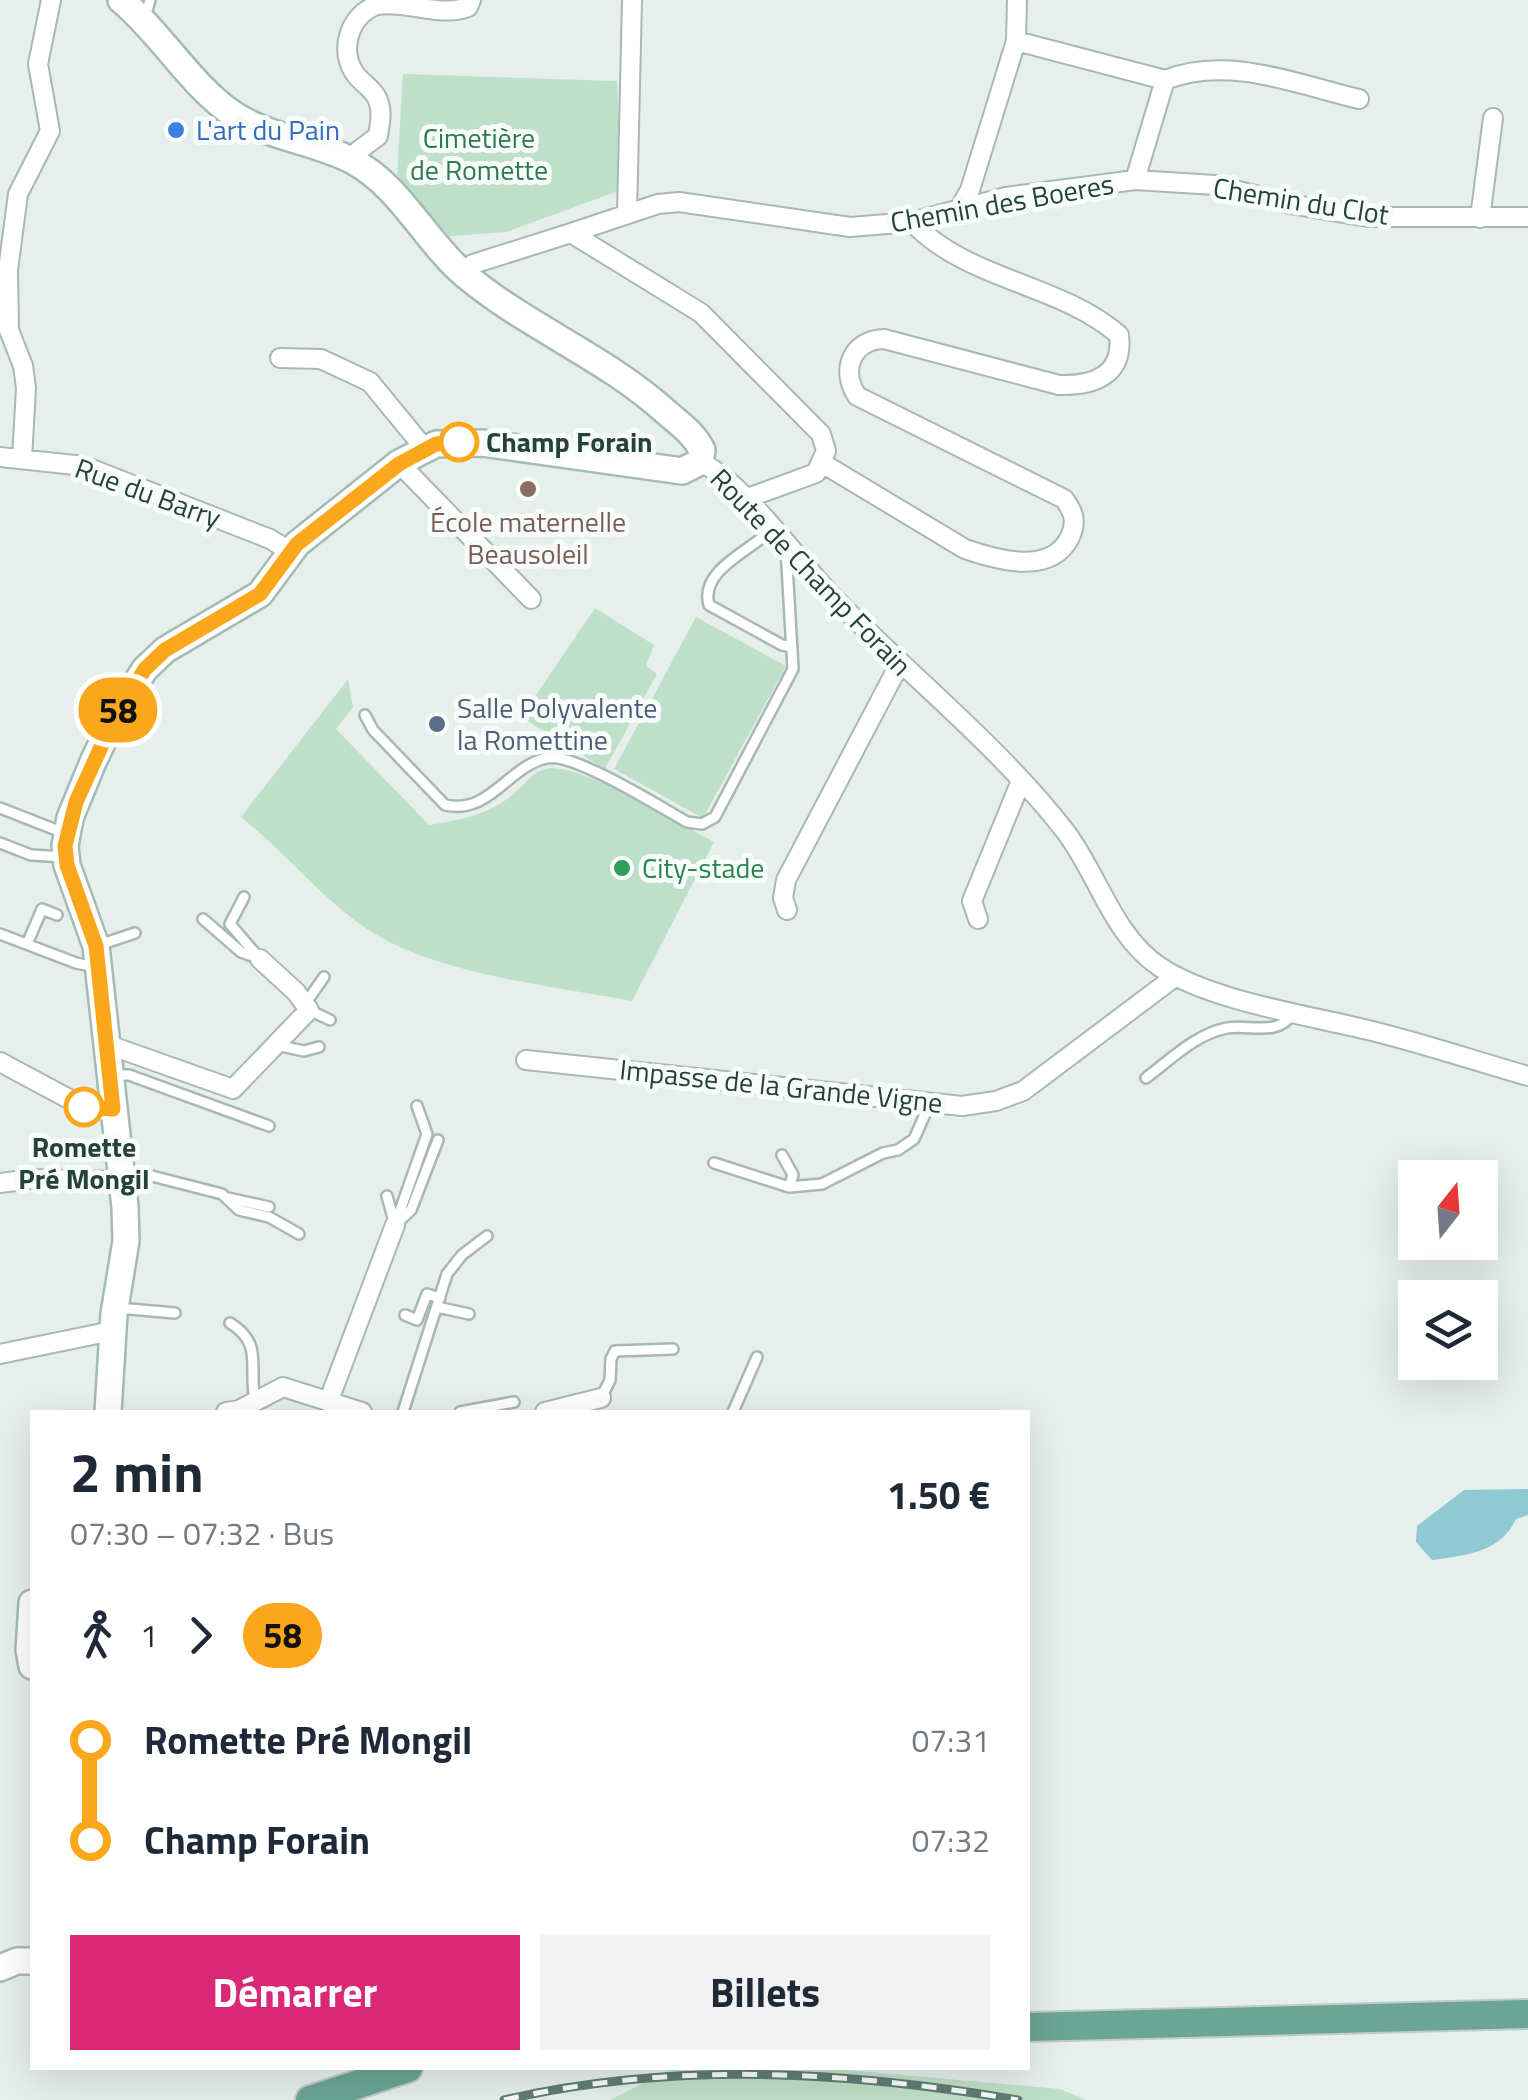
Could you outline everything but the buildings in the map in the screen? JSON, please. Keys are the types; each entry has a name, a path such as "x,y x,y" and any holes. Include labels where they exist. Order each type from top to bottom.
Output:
{"main road":[{"name":"Route de Champ Forain","path":"121,0 147,10 218,102 235,116 352,160 385,185 462,272 503,304 605,365 650,398 697,441 702,450 700,462"},
{"path":"108,1410 114,1319 126,1241 97,957 66,846 76,802 108,730 145,669 165,650 260,594 291,552 399,464 425,449 444,442 482,443 682,471 700,462"},
{"path":"0,1968 30,1961"},
{"path":"1030,2027 1528,2014"},
{"path":"310,2100 399,2070"}],"street":[{"path":"22,459 25,376 4,314 9,197 50,130 38,64 51,0"},
{"path":"352,160 378,136 382,114 376,96 354,73 347,56 348,36 358,16 390,1 456,12 468,7 471,0"},
{"path":"627,214 632,0"},
{"path":"959,209 970,190 1016,41 1017,0"},
{"path":"1016,41 1165,80 1188,70 1229,68 1358,99"},
{"name":"Chemin des Boeres","path":"462,272 473,264 658,204 680,202 850,227 912,222 1006,197 1135,180 1165,80"},
{"path":"1480,218 1493,118"},
{"name":"Chemin du Clot","path":"1135,180 1214,185 1290,204 1367,217 1528,218"},
{"path":"822,462 984,556 1014,562 1036,561 1064,547 1071,535 1072,510 1064,499 856,396 848,383 852,355 870,339 884,339 1060,385 1080,386 1108,374 1117,360 1119,334 1097,315 948,252 912,222"},
{"path":"571,233 701,314 821,434 826,450 816,472 745,500"},
{"path":"280,358 320,359 370,382 425,449"},
{"name":"Rue du Barry","path":"0,457 84,466 270,540 291,552"},
{"name":"Route de Champ Forain","path":"700,462 714,468 900,664 1021,782 1065,831 1119,922 1157,965 1176,976 1294,1012 1528,1076"},
{"path":"399,464 531,599"},
{"path":"787,910 786,880 900,664"},
{"path":"978,919 972,901 1021,782"},
{"path":"106,1044 233,1089 307,1007 260,960"},
{"name":"Impasse de la Grande Vigne","path":"526,1060 962,1106 996,1101 1023,1091 1176,976"},
{"path":"0,1062 84,1106 113,1109"},
{"path":"0,1183 120,1177"},
{"path":"330,1400 395,1226"},
{"path":"0,1354 114,1319"},
{"path":"240,1409 283,1387 357,1410"},
{"path":"553,1410 601,1398"}],"lane":[{"path":"772,530 711,578 706,592 709,604 792,647"},
{"path":"365,715 372,730 445,806 474,805 534,763 549,757 572,760 687,822 702,824 714,817 793,668 786,546"},
{"path":"0,808 66,846"},
{"path":"0,843 31,854 66,846"},
{"path":"244,896 230,924 260,960"},
{"path":"27,944 42,909 57,915"},
{"path":"203,918 241,952 260,960"},
{"path":"0,934 76,963 97,957 136,934"},
{"path":"324,977 307,1007 330,1020"},
{"path":"1146,1078 1194,1041 1216,1030 1276,1027 1286,1023 1294,1012"},
{"path":"276,1044 304,1051 319,1047"},
{"path":"110,1075 129,1075 268,1126"},
{"path":"714,1163 790,1188 822,1184 914,1140 930,1103"},
{"path":"395,1226 427,1134 417,1106"},
{"path":"395,1226 410,1210 438,1140"},
{"path":"782,1155 793,1175 790,1188"},
{"path":"120,1177 140,1173 222,1194 238,1210 269,1218 299,1234"},
{"path":"387,1196 395,1226"},
{"path":"226,1198 269,1207"},
{"path":"404,1410 446,1274 462,1255 487,1236"},
{"path":"405,1315 417,1320 426,1294 470,1314"},
{"path":"114,1319 175,1313"},
{"path":"230,1322 247,1334 252,1346 251,1382 240,1409"},
{"path":"601,1398 610,1380 615,1351 673,1349"},
{"path":"733,1410 757,1358"},
{"path":"471,1410 514,1402"}],"green space":[{"name":"Cimetière de Romette","path":"403,74 617,81 621,190 506,232 440,237 397,175"},
{"path":"595,608 654,645 646,666 657,674 605,769 521,717"},
{"path":"696,617 786,666 703,818 614,769"},
{"path":"348,679 353,707 336,729 429,825 485,811 515,793 540,771 559,769 629,795 714,842 632,1001 459,968 394,944 350,917 241,817"},
{"path":"669,2070 846,2070 1060,2089 1086,2100 610,2100"}],"water":[{"path":"1528,1489 1528,1515 1516,1519 1491,1546 1432,1560 1416,1542 1417,1526 1464,1490"}],"railway":[{"path":"504,2100 632,2079 761,2074 890,2082 1018,2100"}],"bus line":[{"name":"58","path":"84,1107 113,1109 96,946 67,865 65,846 76,802 116,714 145,669 165,650 260,594 297,544 399,464 436,444 459,442"}],"place":[{"name":"L'art du Pain","path":"176,130"},
{"name":"Champ Forain","path":"459,442"},
{"name":"École maternelle Beausoleil","path":"528,489"},
{"name":"Salle Polyvalente la Romettine","path":"437,724"},
{"name":"City-stade","path":"622,868"},
{"name":"Romette Pré Mongil","path":"84,1107"}]}
